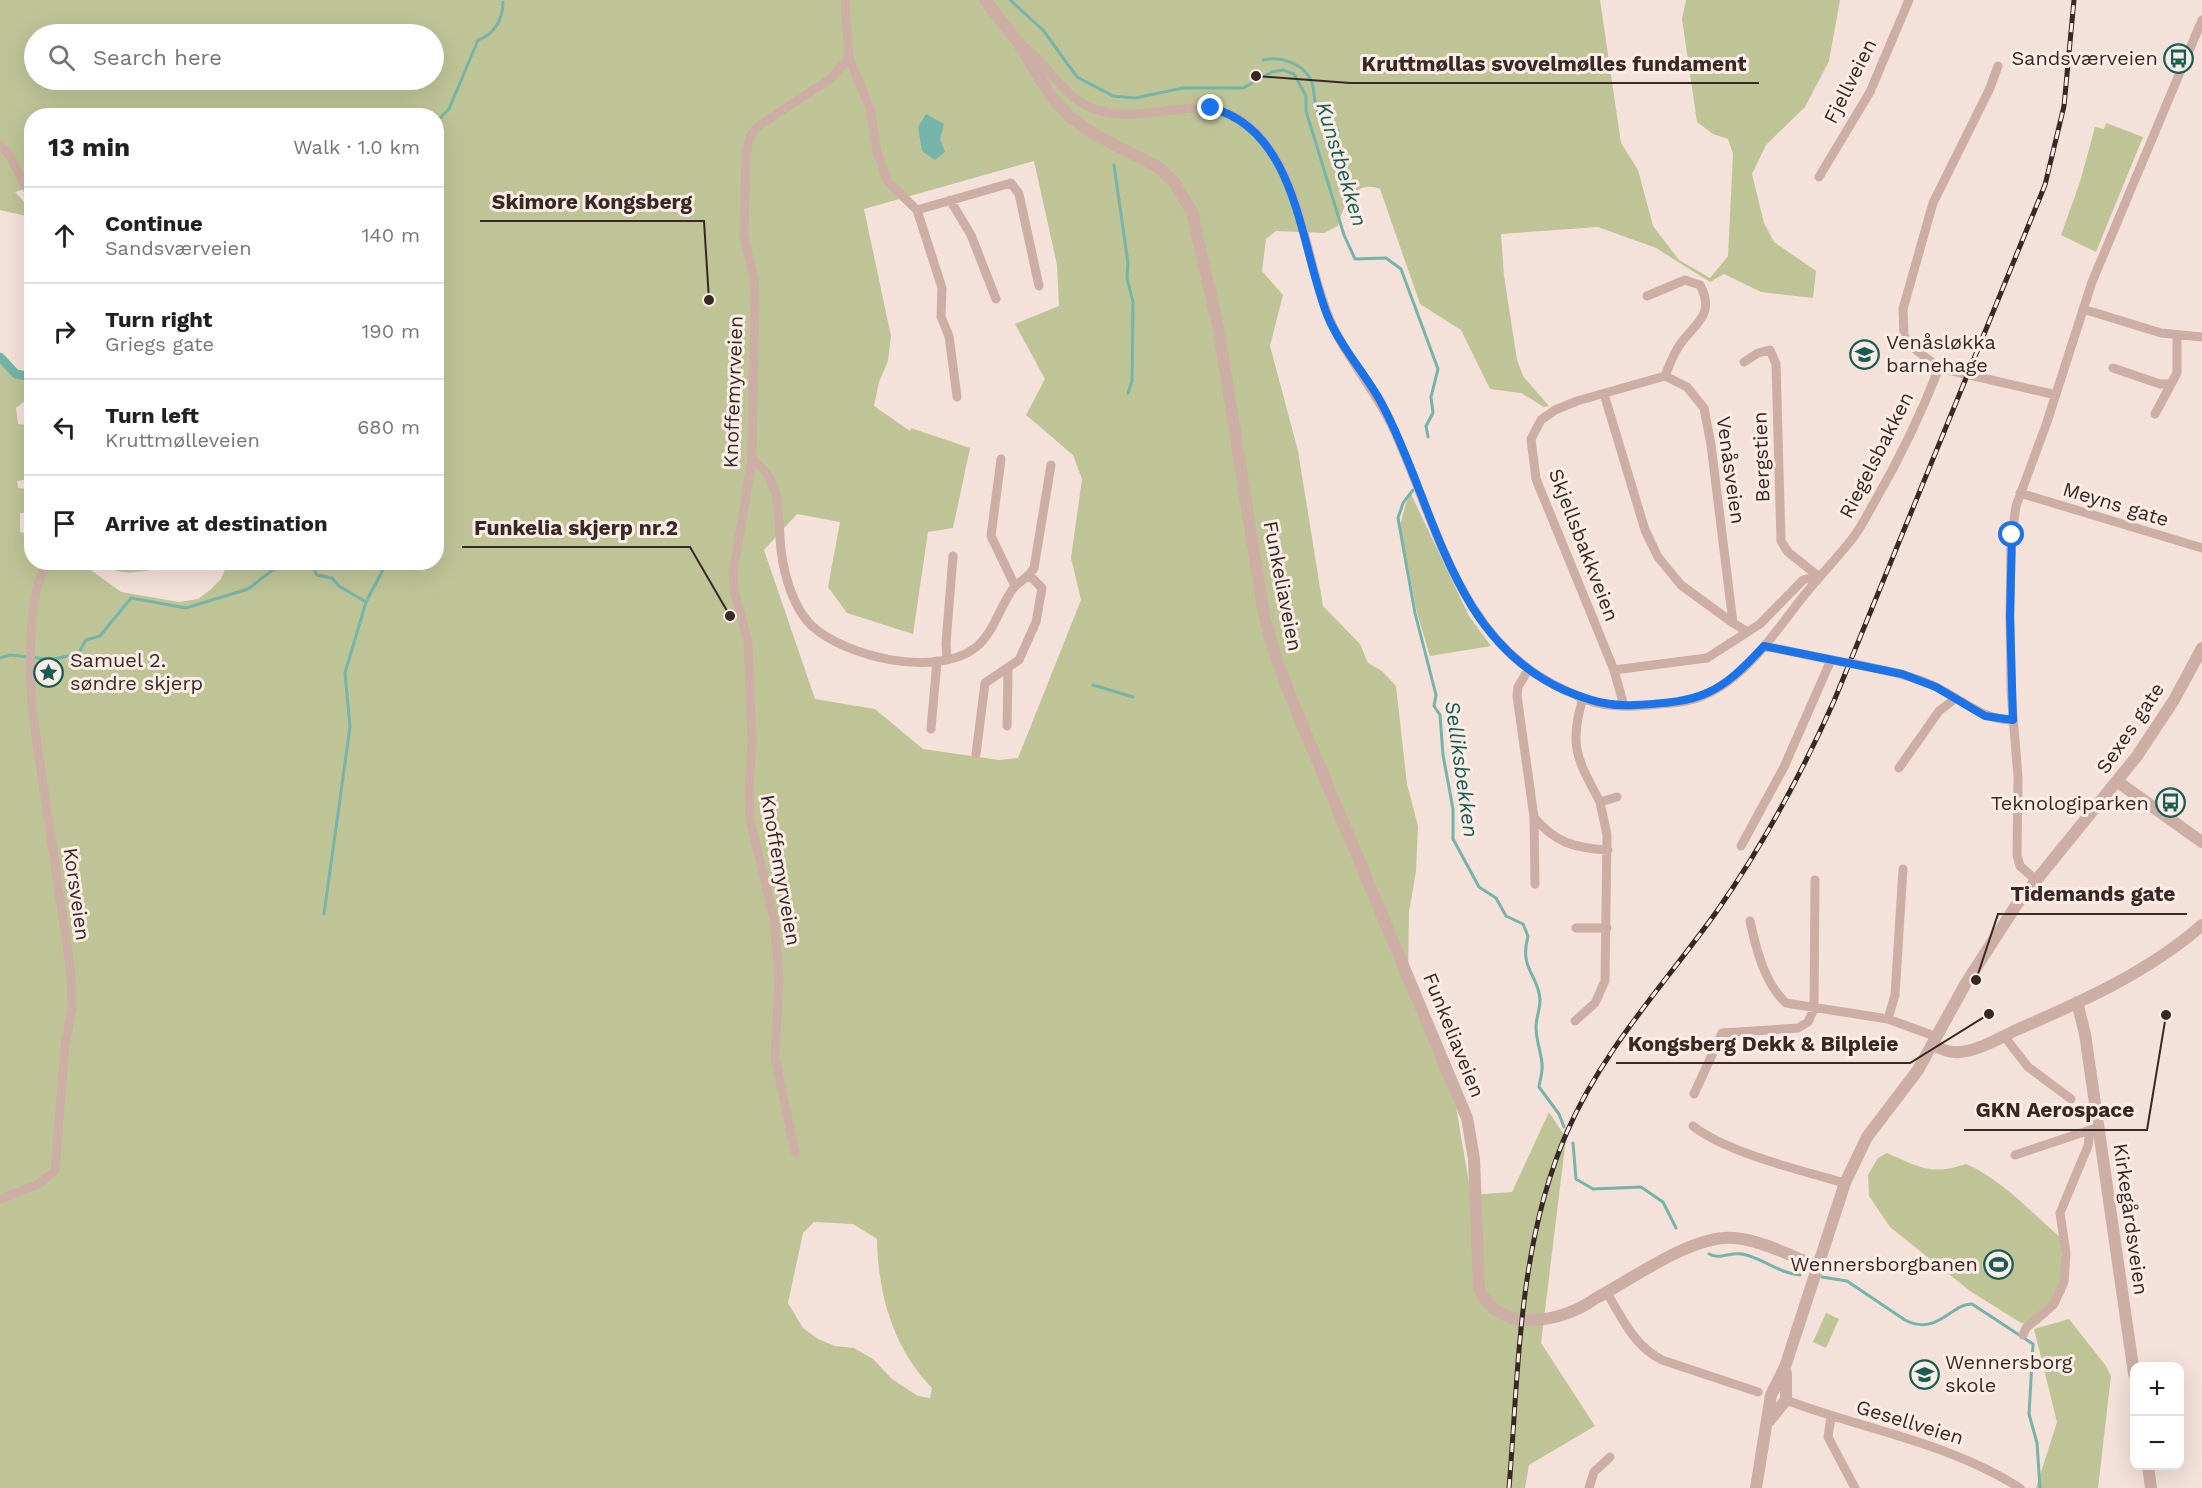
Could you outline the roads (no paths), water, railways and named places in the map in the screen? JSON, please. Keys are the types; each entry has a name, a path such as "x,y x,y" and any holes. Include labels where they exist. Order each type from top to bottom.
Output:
{"street":[{"path":"845,0 849,58 870,110 878,151 888,182 917,210 942,288 941,317 949,336 957,397"},
{"name":"Funkeliaveien","path":"985,0 1017,41 1051,96 1070,117 1094,134 1158,167 1174,183 1192,212 1220,331 1260,592 1270,640 1290,695 1467,1118 1474,1159 1480,1273 1493,1298 1512,1309 1543,1312 1601,1295 1690,1248 1723,1238 1750,1241 1818,1267"},
{"name":"Fjellveien","path":"1819,177 1870,92 1909,0"},
{"path":"1756,1488 1766,1425 1779,1398 1785,1367 1845,1183 1867,1137 1907,1087 1985,953 2035,879 2020,866 2017,855 2018,777 2010,638 2011,543 2020,493 2056,395 2105,248 2202,20"},
{"path":"1017,41 1033,52 1074,98 1094,109 1134,114 1211,108 1236,118 1260,137 1276,160 1287,184 1329,317 1382,403 1413,472 1429,518 1468,602 1505,649 1528,670 1597,703 1624,706 1679,703 1699,698 1728,682 1764,646 1812,589 1818,576"},
{"name":"Knoffemyrveien","path":"795,1152 775,1057 779,976 774,920 750,819 749,788 752,743 748,642 734,590 733,572 733,558 752,460 755,285 744,235 746,154 750,136 765,120 830,79 849,58"},
{"path":"1998,66 1990,88 1933,203 1903,309 1904,336 1910,345 1939,368 2056,395"},
{"path":"0,145 10,156 24,183"},
{"path":"917,210 1011,183 1019,194 1039,286"},
{"path":"950,200 971,235 996,298"},
{"path":"1647,296 1685,280 1700,285 1706,303 1701,323 1679,346 1665,376"},
{"path":"2083,309 2177,336 2202,337"},
{"path":"2155,414 2177,373 2177,336"},
{"name":"Bergstien","path":"1744,362 1758,353 1770,350 1776,364 1781,541 1788,552 1818,576"},
{"name":"Riegelsbakken","path":"1614,670 1707,658 1768,617 1803,580 1818,576 1854,537 1900,458 1939,368"},
{"path":"2113,368 2160,384 2171,384"},
{"name":"Skjellsbakkveien","path":"1624,706 1614,670 1536,479 1531,439 1541,420 1555,410 1665,376"},
{"name":"Venåsveien","path":"1665,376 1687,387 1704,408 1711,445 1733,624"},
{"path":"1604,394 1645,530 1658,557 1681,585 1733,624 1748,632"},
{"path":"1001,459 991,536 1015,586"},
{"path":"752,460 763,467 773,484 781,513 780,537 783,563 795,599 811,625 839,645 885,659 937,661 974,648 986,637 1015,586 1030,576 1034,568 1051,465"},
{"name":"Meyns gate","path":"2020,493 2202,548"},
{"path":"947,659 946,643 953,556"},
{"name":"Korsveien","path":"0,1200 46,1180 57,1165 65,1046 72,1010 71,973 32,709 30,675 35,591 44,570"},
{"path":"976,754 985,683 1008,670 1023,653 1039,610 1042,588 1030,576"},
{"path":"1764,646 1921,680 1985,716 2013,720"},
{"name":"Sexes gate","path":"2035,879 2118,782 2163,718 2202,648"},
{"path":"1741,846 1784,767 1831,660"},
{"path":"931,729 937,661"},
{"path":"1007,726 1010,694 1008,670"},
{"path":"1528,670 1518,687 1517,696 1534,818 1535,884"},
{"path":"1575,1021 1596,1003 1604,987 1608,850 1605,819 1600,802 1579,762 1575,746 1576,722 1583,698"},
{"path":"1899,768 1939,711 1956,698"},
{"path":"2118,782 2202,842"},
{"path":"1600,802 1617,797"},
{"path":"1534,818 1546,833 1562,841 1585,849 1608,850"},
{"path":"1888,1019 1895,995 1903,869"},
{"path":"1694,1094 1722,1034 1798,1028 1808,1022 1814,1009 1815,880"},
{"path":"1750,921 1755,945 1774,993 1786,1004 1888,1019 1935,1041 1947,1052 1962,1052 2004,1036 2077,1002 2169,950 2202,925"},
{"path":"1576,928 1606,928"},
{"name":"Kirkegårdsveien","path":"2077,1002 2083,1022 2094,1129 2132,1362"},
{"path":"2004,1036 2028,1066 2071,1099"},
{"path":"1693,1126 1706,1136 1724,1144 1800,1171 1845,1183"},
{"path":"2014,1155 2094,1129"},
{"path":"2024,1335 2026,1328 2054,1304 2064,1282 2066,1253 2060,1213 2094,1129"},
{"path":"1601,1295 1648,1352 1662,1360 1758,1392"},
{"name":"Gesellveien","path":"1779,1398 1831,1417 1947,1450 1980,1464 2020,1488"},
{"path":"1831,1417 1828,1437 1855,1488"},
{"path":"1589,1488 1598,1466 1610,1458"},
{"path":"2149,1470 2151,1488"}],"water":[{"path":"926,114 944,124 940,139 945,152 935,160 922,151 918,127"}],"waterway":[{"name":"Kunstbekken","path":"1010,0 1043,30 1077,77 1113,96 1135,98 1183,88 1243,88 1272,72 1283,70 1294,74 1306,96 1306,111 1344,235 1355,259 1386,258 1401,269 1438,369 1431,397 1433,413 1426,426 1428,437"},
{"path":"444,114 449,109 478,40 484,38 497,26 503,2"},
{"path":"1263,60 1287,61 1306,73 1311,80 1318,113 1338,131 1338,136 1331,139"},
{"path":"1114,165 1128,263 1127,278 1133,302 1132,381 1128,393"},
{"path":"0,357 16,374 24,376"},
{"name":"Selliksbekken","path":"1413,490 1403,503 1398,518 1415,613 1436,695 1434,706 1440,715 1443,755 1453,809 1453,839 1479,887 1496,898 1506,916 1523,924 1528,936 1527,964 1539,990 1540,999 1536,1027 1542,1067 1539,1087 1559,1114 1564,1127"},
{"path":"33,657 49,660 78,654 86,640 100,636 131,598 186,608 248,589 273,570"},
{"path":"314,570 317,575 332,578 339,586 366,602 383,570"},
{"path":"324,914 350,727 345,673 366,602"},
{"path":"0,658 10,655 28,657"},
{"path":"1093,685 1133,697"},
{"name":"Selliksbekken","path":"1573,1143 1576,1179 1593,1189 1641,1187 1663,1202 1676,1228"},
{"name":"Selliksbekken","path":"1709,1254 1713,1256 1742,1254 1800,1275"},
{"name":"Selliksbekken","path":"1822,1277 1847,1281 1905,1320 1916,1324 1926,1325 1935,1322 1958,1308 1972,1304 2033,1344 2029,1414 2037,1443 2040,1488"}],"railway":[{"path":"1509,1488 1523,1307 1530,1262 1551,1175 1567,1132 1598,1073 1636,1018 1717,911 1750,861 1795,783 1834,701 2045,185 2064,106 2074,0"}],"place":[{"name":"Sandsværveien","path":"2179,58"},
{"name":"Kruttmøllas svovelmølles fundament","path":"1256,76"},
{"name":"Skimore Kongsberg","path":"709,300"},
{"name":"Venåsløkka barnehage","path":"1865,354"},
{"name":"Funkelia skjerp nr.2","path":"730,616"},
{"name":"Samuel 2. søndre skjerp","path":"49,672"},
{"name":"Teknologiparken","path":"2170,803"},
{"name":"Tidemands gate","path":"1976,980"},
{"name":"Kongsberg Dekk & Bilpleie","path":"1989,1014"},
{"name":"GKN Aerospace","path":"2166,1015"},
{"name":"Wennersborgbanen","path":"1999,1264"},
{"name":"Wennersborg skole","path":"1924,1374"}]}
